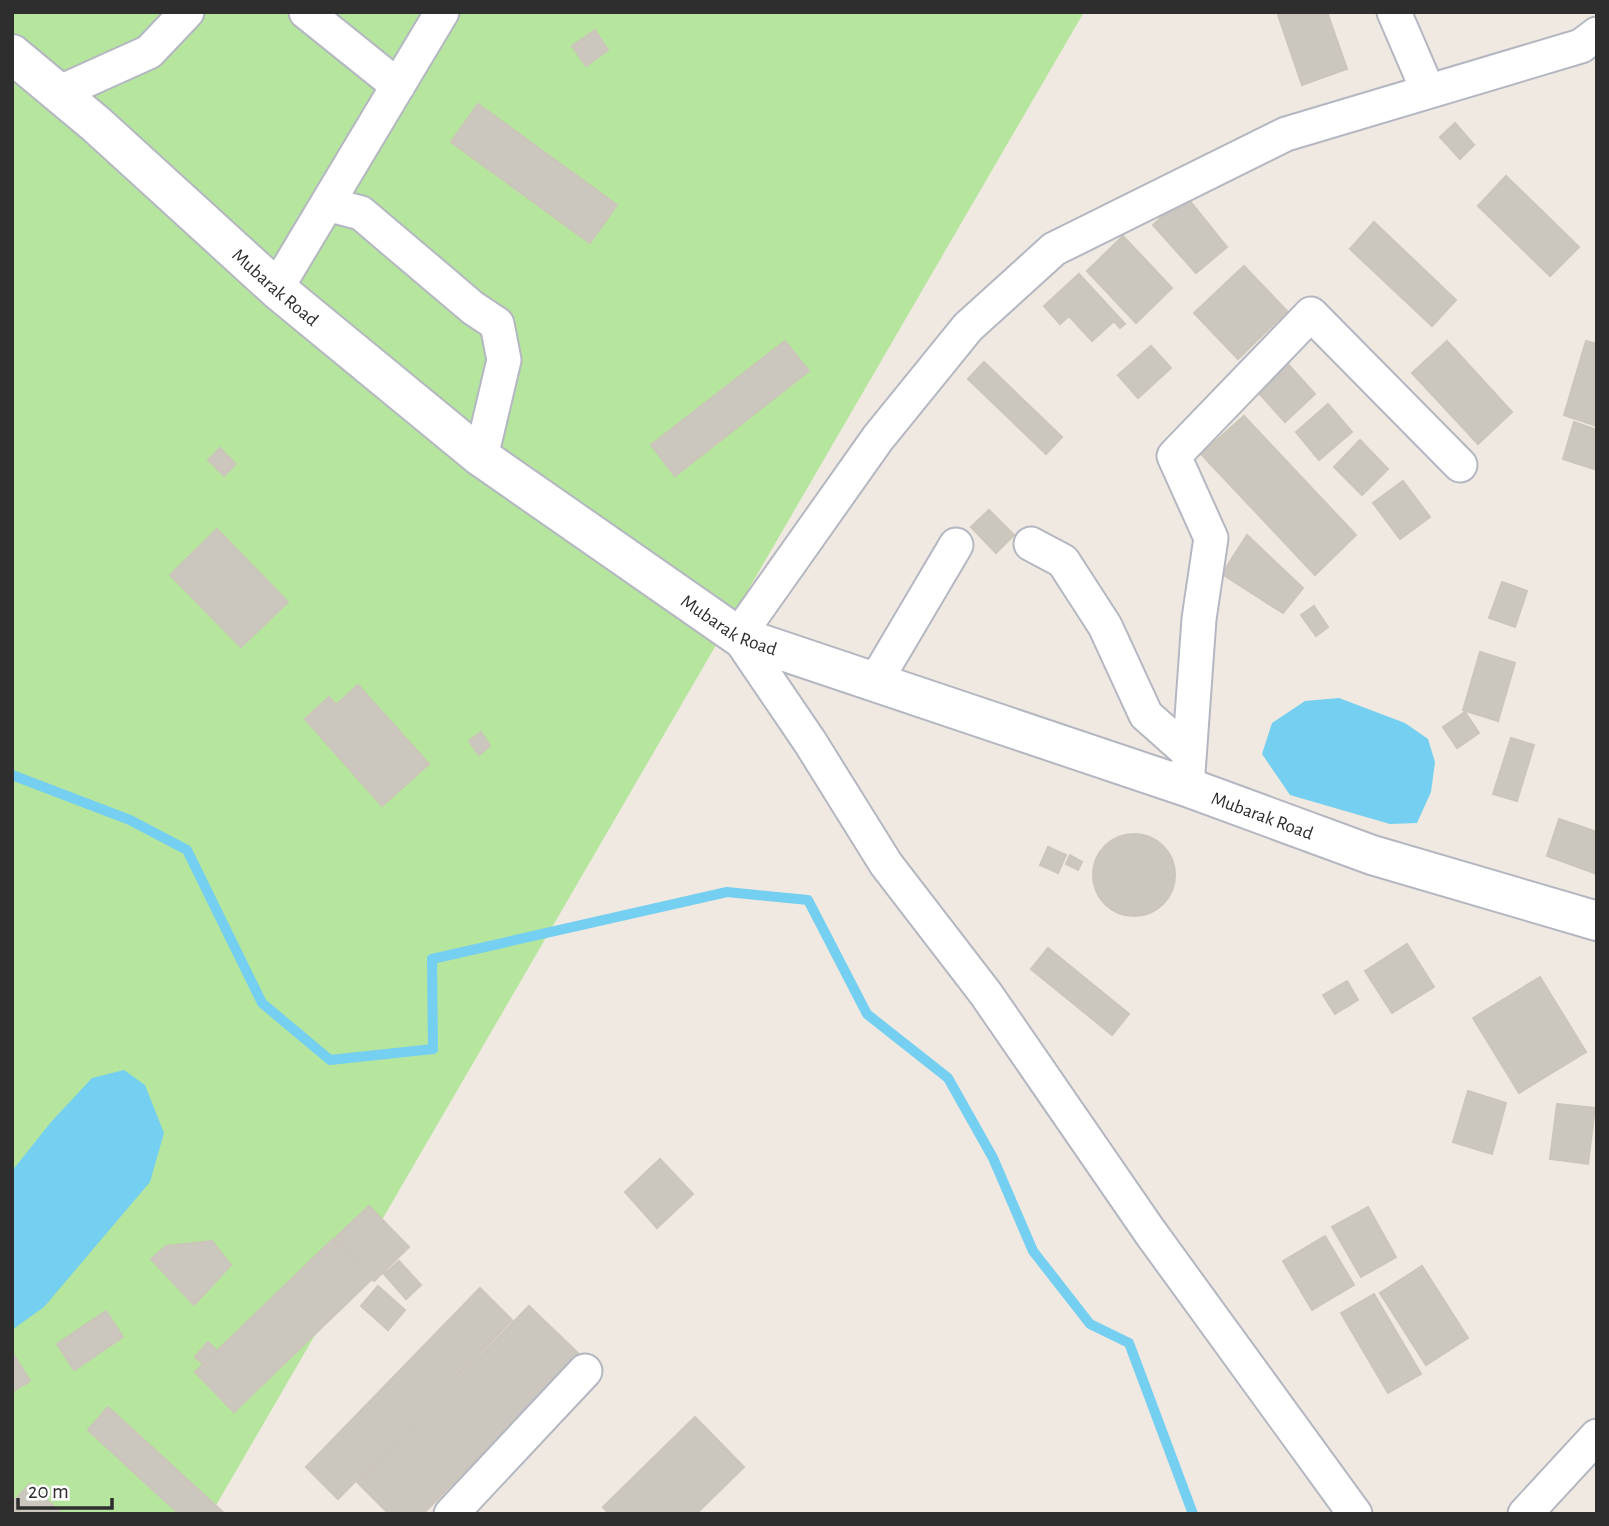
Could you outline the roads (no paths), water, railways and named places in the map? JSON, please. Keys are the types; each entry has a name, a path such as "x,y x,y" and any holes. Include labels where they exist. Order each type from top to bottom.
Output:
{"street":[{"path":"58,93 149,52 187,12"},
{"path":"306,12 398,86"},
{"path":"278,290 285,274 442,12"},
{"path":"1394,12 1428,91"},
{"path":"1355,1514 1150,1232 986,994 886,864 810,742 738,636 878,438 968,327 1054,249 1286,134 1581,46 1597,34"},
{"name":"Mubarak Road","path":"12,54 106,133 278,290 481,457 738,636 875,682 1188,770 1372,855 1597,922"},
{"path":"327,204 361,213 473,308 497,324 504,360 481,457"},
{"path":"1188,770 1199,619 1211,538 1174,456 1311,314 1460,464"},
{"path":"1031,544 1063,561 1105,626 1146,715 1188,770"},
{"path":"875,682 956,545"},
{"path":"451,1514 585,1371"},
{"path":"1525,1514 1597,1436"}],"water":[{"path":"1339,698 1405,723 1428,739 1435,762 1431,792 1417,823 1390,824 1290,795 1262,754 1272,723 1305,701"},
{"path":"124,1070 145,1085 164,1133 150,1182 44,1307 12,1330 12,1171 51,1122 92,1078"}],"waterway":[{"path":"12,775 130,820 187,850 262,1003 330,1060 433,1049 432,959 727,892 808,900 867,1014 948,1078 993,1158 1033,1251 1090,1324 1129,1343 1193,1514"}]}
